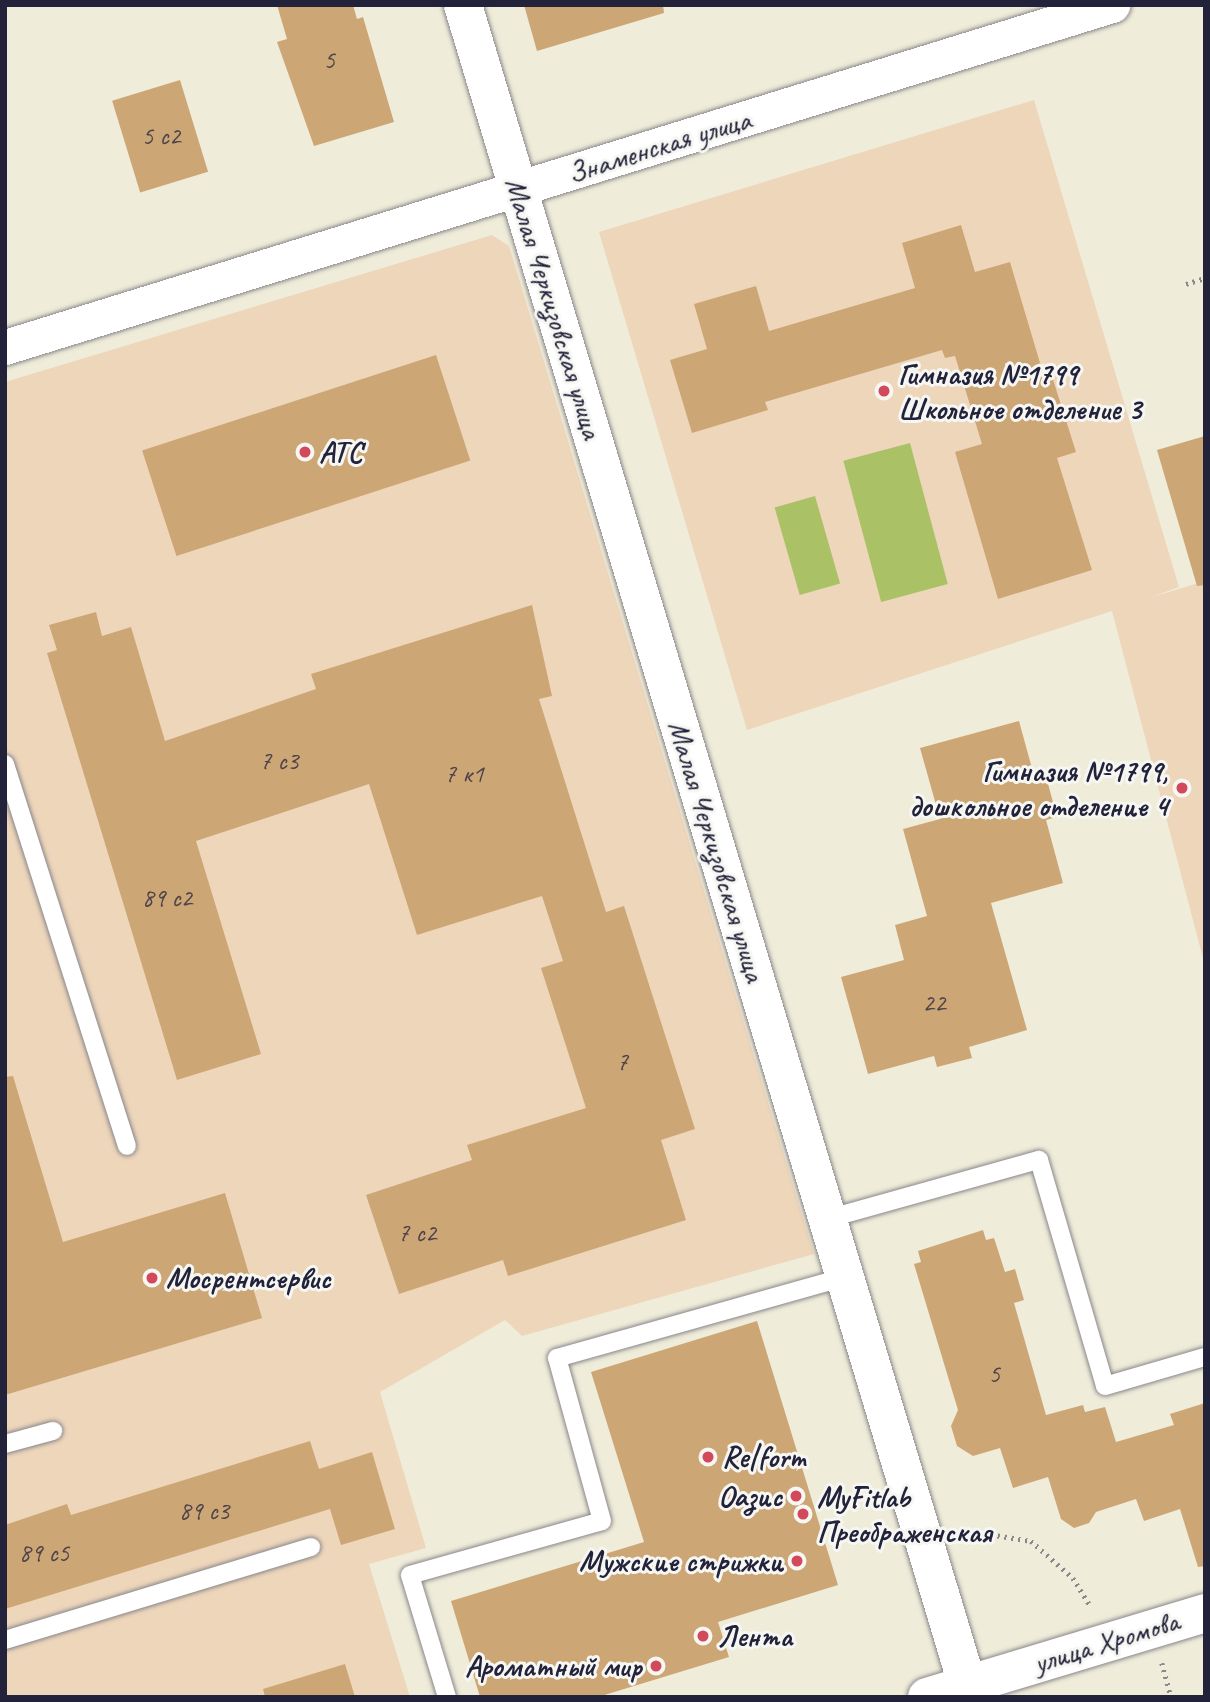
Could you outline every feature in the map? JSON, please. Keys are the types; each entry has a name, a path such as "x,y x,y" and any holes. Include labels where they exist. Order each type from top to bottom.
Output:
{"street":[{"name":"Малая Черкизовская улица","path":"463,5 969,1690"},
{"name":"Знаменская улица","path":"5,347 1112,5"},
{"name":"улица Хромова","path":"927,1697 969,1690 1205,1613"}],"lane":[{"path":"5,764 127,1146"},
{"path":"828,1219 1039,1160 1105,1386 1205,1357"},
{"path":"447,1697 410,1575 602,1521 557,1358 845,1277"},
{"path":"5,1444 53,1431"},
{"path":"5,1640 311,1547"}],"path":[{"path":"1186,284 1205,278"},
{"path":"970,1531 1031,1541 1073,1578 1091,1607"},
{"path":"1159,1652 1171,1697"}],"shaded area":[{"name":"Гимназия №1799 Школьное отделение 3","path":"1034,100 1179,587 1152,597 1205,581 1205,966 1112,611 747,730 599,232"},
{"path":"492,235 509,246 814,1254 522,1336 505,1320 380,1392 426,1548 369,1564 410,1697 5,1697 5,382"}],"green space":[{"path":"910,443 948,584 881,602 843,461"},
{"path":"815,496 840,583 800,595 775,508"}],"building":[{"path":"277,5 353,5 357,19 363,17 394,122 314,146 277,42 287,39"},
{"path":"524,5 663,5 664,13 537,51"},
{"path":"180,80 208,172 140,193 112,101"},
{"path":"961,225 975,272 1010,262 1043,373 1050,370 1076,452 1057,458 1092,570 998,599 955,452 982,444 955,356 945,358 942,350 765,402 768,410 692,433 670,360 707,349 694,304 756,286 769,331 915,288 902,243"},
{"name":"АТС","path":"436,355 470,461 176,556 142,450"},
{"path":"1205,436 1205,585 1197,586 1157,450"},
{"path":"532,605 552,696 539,699 606,912 624,906 695,1129 661,1140 686,1220 508,1276 503,1260 399,1294 366,1195 472,1160 467,1145 586,1108 541,968 563,961 542,896 417,935 369,784 196,841 261,1054 177,1080 47,653 57,650 49,625 96,612 102,636 131,627 165,741 316,689 311,674"},
{"path":"1019,721 1036,783 1047,780 1057,817 1046,820 1063,883 991,903 1027,1030 969,1047 972,1058 937,1067 934,1056 868,1074 841,977 904,960 895,925 927,916 903,829 940,819 920,748"},
{"path":"13,1076 63,1242 225,1193 262,1318 5,1395 5,1077"},
{"path":"983,1230 986,1240 994,1238 1005,1272 1015,1269 1024,1300 1014,1303 1046,1415 1083,1405 1085,1412 1105,1407 1116,1442 1174,1425 1170,1414 1205,1403 1205,1566 1198,1567 1180,1509 1144,1521 1136,1499 1096,1512 1089,1523 1074,1528 1061,1519 1048,1477 1013,1488 1000,1448 973,1456 957,1446 951,1426 958,1410 914,1264 921,1262 918,1251"},
{"name":"Re|form","path":"757,1321 838,1585 718,1622 729,1657 598,1697 480,1697 451,1601 644,1542 591,1372"},
{"path":"310,1441 319,1469 372,1452 395,1529 341,1545 330,1509 5,1609 5,1525 67,1504 71,1515"},
{"path":"345,1664 355,1697 265,1697 263,1689"}],"place":[{"name":"Гимназия №1799 Школьное отделение 3","path":"884,391"},
{"name":"АТС","path":"305,452"},
{"name":"Гимназия №1799, дошкольное отделение 4","path":"1182,788"},
{"name":"Мосрентсервис","path":"152,1278"},
{"name":"Re|form","path":"708,1457"},
{"name":"Оазис","path":"796,1496"},
{"name":"MyFitlab Преображенская","path":"803,1514"},
{"name":"Мужские стрижки","path":"797,1561"},
{"name":"Лента","path":"703,1636"},
{"name":"Ароматный мир","path":"656,1666"}]}
